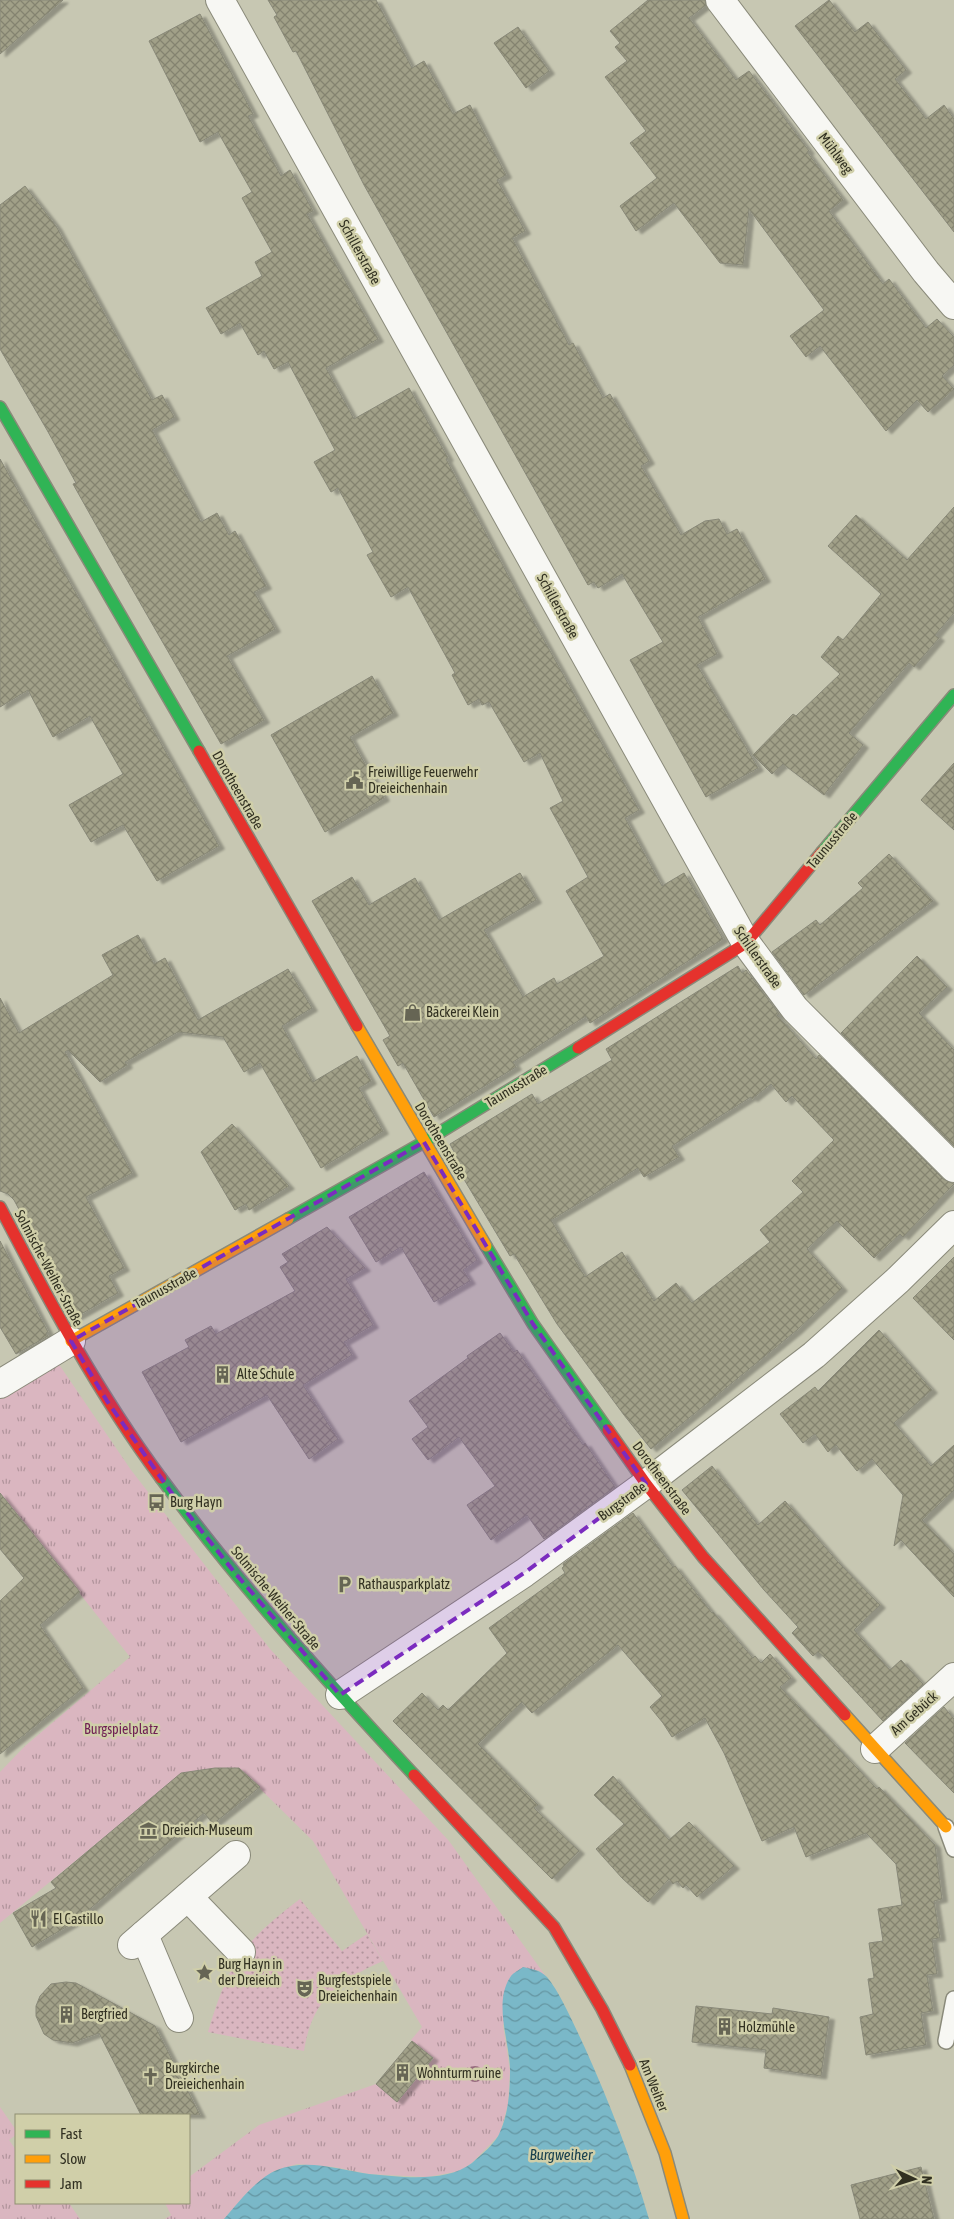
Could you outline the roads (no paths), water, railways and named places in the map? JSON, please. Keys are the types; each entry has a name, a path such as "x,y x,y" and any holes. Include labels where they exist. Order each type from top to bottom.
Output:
{"street":[{"name":"Schillerstraße","path":"220,0 746,943 795,1009 954,1168"},
{"name":"Mühlweg","path":"720,0 926,272 954,305"},
{"name":"Dorotheenstraße","path":"0,407 424,1142 533,1324 646,1484 703,1557 946,1827"},
{"name":"Taunusstraße","path":"0,1384 71,1341 424,1142 746,943 954,695"},
{"name":"Solmische-Weiher-Straße","path":"0,1207 71,1341 107,1401 173,1494 234,1573 340,1695 554,1927 582,1969"},
{"name":"Burgstraße","path":"340,1695 524,1573 646,1484 814,1355 898,1280 954,1225"},
{"name":"Am Gebück","path":"875,1749 954,1677"},
{"path":"179,2018 138,1940 236,1855"},
{"path":"188,1897 241,1952"},
{"name":"Am Weiher","path":"582,1969 640,2085 665,2154 683,2219"}],"lane":[{"path":"946,1827 954,1850"},
{"path":"946,2041 954,1999"}],"water":[{"name":"Burgweiher","path":"523,1967 539,1971 547,1977 568,2011 612,2111 649,2219 224,2219 262,2179 277,2170 289,2167 312,2165 369,2174 423,2177 449,2174 472,2163 495,2140 500,2132 507,2111 510,2062 504,2024 503,1998 511,1976"}],"place":[{"name":"Freiwillige Feuerwehr Dreieichenhain","path":"354,780"},
{"name":"Bäckerei Klein","path":"412,1012"},
{"name":"Alte Schule","path":"223,1374"},
{"name":"Burg Hayn","path":"156,1502"},
{"name":"Rathausparkplatz","path":"344,1584"},
{"name":"Dreieich-Museum","path":"148,1830"},
{"name":"El Castillo","path":"39,1919"},
{"name":"Burg Hayn in der Dreieich","path":"204,1972"},
{"name":"Burgfestspiele Dreieichenhain","path":"304,1988"},
{"name":"Bergfried","path":"67,2014"},
{"name":"Holzmühle","path":"724,2027"},
{"name":"Wohnturm ruine","path":"403,2073"},
{"name":"Burgkirche Dreieichenhain","path":"151,2076"}],"park label":[{"name":"Burgspielplatz","path":"121,1729"}]}
